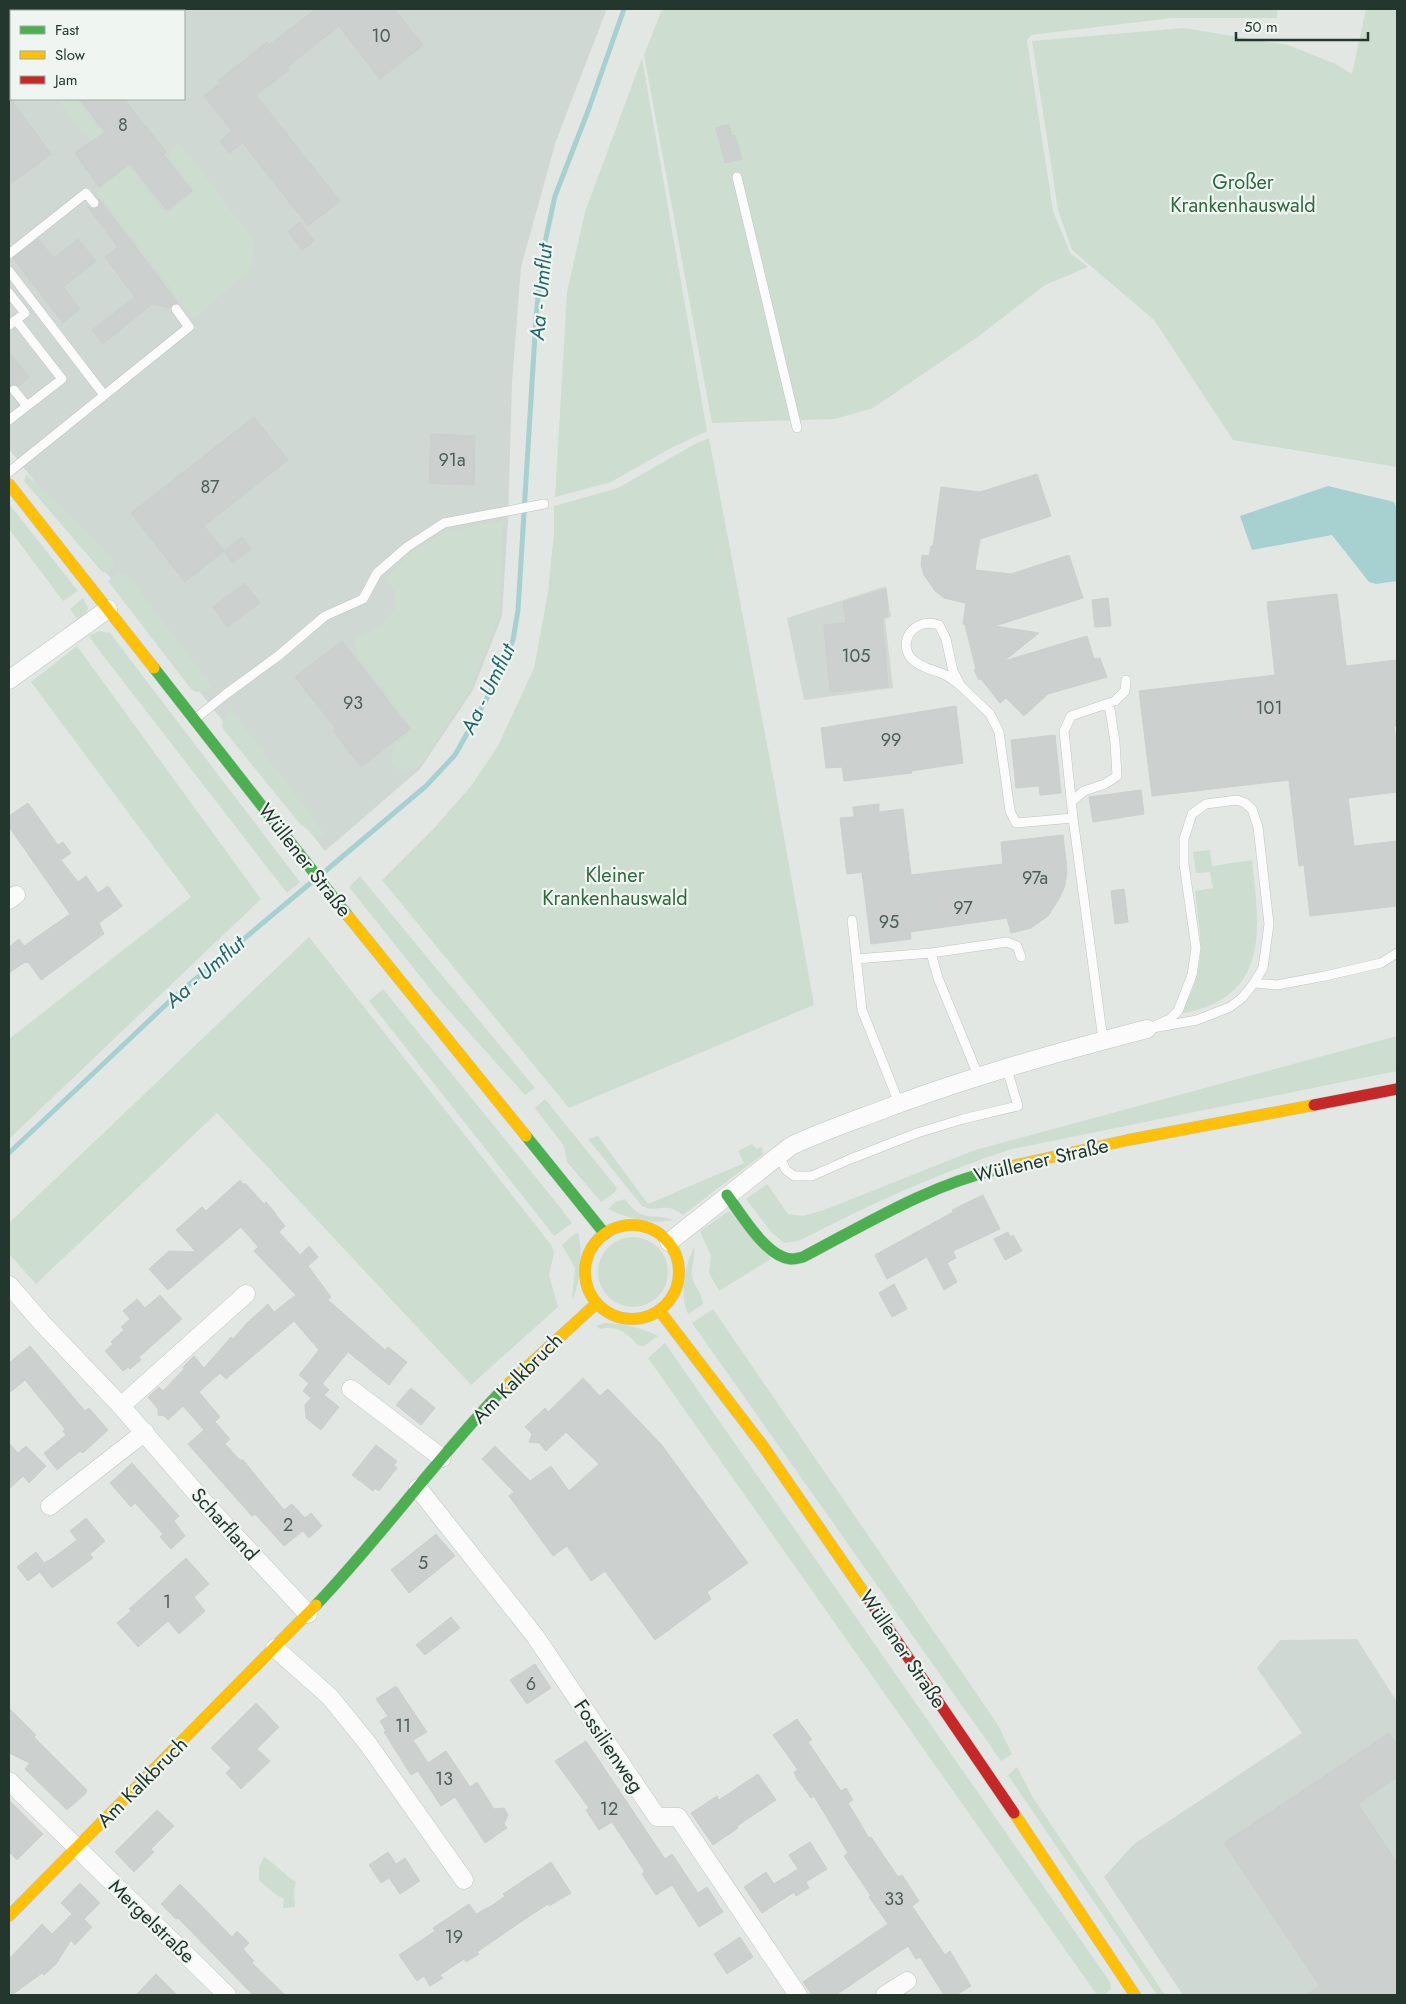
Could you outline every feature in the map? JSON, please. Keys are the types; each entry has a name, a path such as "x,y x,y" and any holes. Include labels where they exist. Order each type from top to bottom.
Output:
{"main road":[{"name":"Wüllener Straße","path":"9,484 328,890 605,1234"},
{"name":"Wüllener Straße","path":"727,1195 754,1230 774,1250 782,1256 791,1259 803,1257 909,1201 979,1174 1128,1140 1397,1089"},
{"path":"625,1226 646,1227 659,1233 669,1242 676,1255 680,1270 678,1285 672,1298 659,1310 648,1316 634,1319 619,1317 605,1310 598,1303 588,1287 585,1272 588,1257 594,1244 605,1234 625,1226"},
{"name":"Am Kalkbruch","path":"9,1916 352,1568 475,1418 515,1377 598,1303"},
{"name":"Wüllener Straße","path":"659,1310 763,1446 986,1770 1135,1995"}],"street":[{"path":"9,680 108,609"},
{"path":"669,1242 791,1146 812,1136 899,1102 1006,1066 1147,1029"},
{"name":"Scharfland","path":"9,1285 42,1323 145,1432 210,1509 308,1614"},
{"path":"121,1406 246,1294"},
{"path":"351,1389 442,1458"},
{"path":"50,1506 145,1432"},
{"name":"Fossilienweg","path":"418,1488 535,1636 657,1817 678,1817 798,1995"},
{"path":"275,1648 330,1697 357,1730 464,1880"},
{"name":"Mergelstraße","path":"9,1781 227,1995"},
{"path":"885,1995 907,1980"}],"lane":[{"path":"737,176 797,428"},
{"path":"9,254 86,193 94,203"},
{"path":"9,271 104,395"},
{"path":"9,293 24,313 12,323 62,379 9,420"},
{"path":"9,472 189,327 176,309"},
{"path":"14,390 27,406"},
{"path":"195,719 278,656 325,616 363,599 377,573 407,547 444,523 541,505"},
{"path":"961,686 953,671 944,631 932,623 916,626 910,632 907,642 907,651 912,659 920,666 952,678 990,714 999,732 1010,811 1016,822 1073,818"},
{"path":"1102,1040 1071,802 1064,731 1070,716 1115,702 1125,691 1126,680"},
{"path":"1071,802 1084,791 1105,784 1117,776 1115,742 1109,704"},
{"path":"1237,800 1245,803 1252,809 1258,827 1269,924 1262,968 1254,983 1242,998 1230,1007 1197,1020 1147,1029 1170,1019 1178,1011 1192,975 1196,948 1184,864 1184,839 1192,814 1206,804 1237,800"},
{"path":"852,920 862,1010 899,1102"},
{"path":"856,959 1007,942 1017,946 1021,957"},
{"path":"931,952 938,978 978,1076"},
{"path":"1254,983 1277,985 1325,976 1381,963 1397,953"},
{"path":"779,1156 786,1170 794,1176 812,1176 917,1133 963,1119 1018,1106 1006,1066"}],"shaded area":[{"path":"9,9 604,9 606,11 556,141 521,267 512,383 508,520 502,616 473,690 420,769 325,851 9,449"},
{"path":"886,586 891,617 885,619 893,688 804,700 787,618"},
{"path":"1357,1639 1397,1702 1397,1995 1183,1995 1104,1877 1134,1844 1302,1733 1257,1668 1280,1640"}],"green space":[{"path":"662,9 1278,9 1277,18 1172,18 1031,35 1027,40 1053,211 1070,253 1088,267 1045,285 979,336 873,408 835,419 712,423 644,55"},
{"name":"Großer Krankenhauswald","path":"1366,9 1397,9 1397,467 1233,440 1154,320 1072,250 1058,210 1032,41 1184,28 1288,45 1336,64 1352,74"},
{"path":"642,58 707,431 671,448 611,482 555,497 567,292 585,212"},
{"path":"58,100 77,100 166,215 195,191 169,156 170,151 179,143 254,241 252,268 194,318 97,191 118,176"},
{"name":"Kleiner Krankenhauswald","path":"709,438 814,1005 569,1108 382,880 436,826 471,786 498,746 534,668 548,592 554,533 554,506 618,488"},
{"path":"26,474 91,537 114,562 113,567 103,573 24,481"},
{"path":"9,504 78,591 63,601 9,529"},
{"path":"503,521 499,616 470,689 418,768 397,769 391,759 397,743 414,730 357,655 354,640 383,625 396,607 394,590 387,579 414,549 449,531"},
{"path":"120,573 127,575 211,686 206,691 196,692 191,689 108,581"},
{"path":"83,598 88,608 84,620 80,623 70,609"},
{"path":"99,631 110,633 300,882 287,893 95,645 89,636"},
{"path":"77,646 261,899 9,1139 9,1039 191,897 31,682"},
{"path":"230,709 323,834 317,837 300,824 223,729 222,724"},
{"path":"1210,850 1212,866 1252,860 1257,912 1253,958 1244,977 1230,993 1209,1006 1180,1014 1189,998 1199,968 1200,940 1195,891 1213,888 1210,872 1196,873 1193,852"},
{"path":"360,876 535,1088 525,1095 435,995 349,887"},
{"path":"309,937 552,1246 554,1253 549,1275 558,1307 471,1385 217,1113 36,1284 9,1254 9,1223"},
{"path":"383,989 572,1223 554,1236 369,1001"},
{"path":"1397,1036 1397,1071 1012,1149 957,1168 904,1190 799,1241 784,1243 771,1232 746,1199 767,1184 788,1214 803,1216 824,1210 975,1150"},
{"path":"545,1099 617,1188 614,1193 601,1202 567,1162 564,1146 535,1108"},
{"path":"598,1136 648,1204 744,1163 738,1151 752,1144 756,1149 762,1147 763,1154 683,1215 671,1208 652,1209 642,1206 588,1139"},
{"path":"625,1199 631,1207 642,1215 674,1220 657,1222 640,1220 608,1209 615,1202"},
{"path":"729,1211 771,1259 719,1291 709,1273 711,1256 700,1231"},
{"path":"578,1232 580,1239 580,1266 572,1300 575,1268 562,1245"},
{"path":"633,1237 646,1240 658,1247 665,1259 668,1272 665,1285 658,1297 646,1304 633,1307 620,1304 608,1297 601,1285 598,1272 601,1259 608,1247 620,1240"},
{"path":"694,1247 692,1278 703,1300 703,1304 688,1314 684,1298 684,1280"},
{"path":"713,1309 998,1725 1012,1754 1001,1761 692,1323"},
{"path":"604,1323 631,1326 658,1336 644,1346 639,1346 622,1331 612,1328 600,1329 596,1326"},
{"path":"665,1343 1110,1982 1111,1989 1104,1995 1097,1995 648,1358"},
{"path":"1017,1767 1032,1796 1165,1995 1157,1995 1008,1775"},
{"path":"264,1857 296,1882 294,1890 295,1907 283,1908 284,1899 259,1881 259,1867"}],"water":[{"path":"1328,486 1394,502 1397,509 1397,581 1376,584 1369,582 1332,535 1252,550 1240,516"}],"building":[{"path":"316,9 394,9 423,45 380,79 339,26 287,67 289,70 256,95 340,201 308,226 243,143 229,153 220,141 232,131 204,96 221,83 219,80 267,42 269,45"},
{"path":"9,97 51,154 9,185"},
{"path":"80,100 125,100 166,152 163,154 192,191 167,210 130,164 99,187 75,153 105,132"},
{"path":"729,124 732,136 735,135 742,159 725,163 716,128"},
{"path":"99,199 178,303 173,304 170,308 152,304 103,344 92,330 135,297 105,257 118,247 88,207 92,209 97,208 100,205"},
{"path":"300,222 314,241 302,250 288,231"},
{"path":"38,239 54,258 78,239 96,261 63,287 80,309 63,323 13,258"},
{"path":"9,352 29,377 19,386 14,384 9,387"},
{"path":"254,417 288,460 204,526 224,551 185,582 131,513"},
{"path":"431,434 475,436 474,485 429,483"},
{"path":"1037,474 1051,516 980,539 975,570 1011,574 1069,555 1083,598 995,626 1039,633 1004,661 1087,636 1094,659 1100,658 1107,677 1048,694 1024,716 1006,698 1000,703 981,679 979,680 974,670 976,669 965,625 963,624 966,603 944,598 935,591 924,575 921,565 922,555 929,556 931,546 933,546 941,487 980,492"},
{"path":"242,537 251,549 233,563 224,551"},
{"path":"245,583 260,603 227,627 213,607"},
{"path":"886,589 888,617 882,617 888,687 830,692 824,625 846,623 843,602"},
{"path":"1337,594 1346,666 1397,660 1397,726 1394,726 1397,750 1397,792 1348,798 1354,846 1397,841 1397,906 1310,916 1304,865 1299,866 1289,780 1152,796 1139,691 1275,675 1267,602"},
{"path":"1108,598 1111,626 1095,627 1092,600"},
{"path":"342,641 410,729 361,767 333,731 336,729 295,677"},
{"path":"956,706 963,763 911,771 912,773 844,781 842,767 826,768 821,728"},
{"path":"1055,735 1061,793 1040,795 1039,786 1016,788 1011,740"},
{"path":"1141,790 1144,814 1093,822 1089,797"},
{"path":"28,803 58,845 63,842 71,853 61,860 78,882 86,876 98,893 108,886 122,906 99,923 104,934 41,980 28,962 25,962 9,973 9,947 19,939 24,946 70,914 9,827 9,816"},
{"path":"879,804 879,812 903,809 911,875 1003,864 1001,842 1063,835 1067,871 1065,885 1060,897 1048,916 1031,928 1011,933 1007,918 910,932 911,939 871,944 862,872 847,874 840,818 854,817 853,807"},
{"path":"1124,889 1128,922 1115,924 1111,891"},
{"path":"240,1180 264,1204 266,1202 276,1214 285,1226 279,1232 300,1255 309,1246 318,1257 308,1266 331,1297 328,1300 385,1350 388,1347 407,1362 389,1385 348,1352 322,1384 329,1390 324,1395 339,1407 321,1430 306,1418 305,1405 311,1398 303,1391 309,1383 299,1375 319,1350 294,1321 226,1379 220,1373 199,1392 220,1417 215,1422 230,1439 225,1444 240,1460 243,1460 284,1510 292,1504 305,1518 311,1513 322,1526 309,1538 303,1531 284,1546 255,1514 252,1516 188,1444 204,1430 183,1406 168,1420 164,1416 158,1415 158,1409 148,1397 159,1387 163,1391 194,1356 204,1368 231,1337 233,1339 268,1304 274,1312 296,1295 254,1251 258,1247 241,1227 168,1290 149,1269 169,1251 196,1252 176,1230 202,1207 206,1211"},
{"path":"983,1195 1000,1229 953,1251 956,1258 947,1263 957,1282 944,1290 927,1257 887,1279 875,1255 953,1212 952,1210"},
{"path":"1008,1232 1010,1237 1013,1235 1022,1251 1005,1260 994,1239"},
{"path":"894,1284 907,1309 892,1317 879,1293"},
{"path":"160,1295 182,1319 139,1357 141,1360 130,1369 128,1367 123,1371 105,1351 113,1344 111,1342 124,1330 121,1327 130,1319 123,1311 137,1299 145,1308"},
{"path":"30,1346 85,1411 89,1408 108,1430 83,1453 80,1451 57,1470 44,1453 66,1435 63,1431 65,1429 25,1380 9,1393 9,1363"},
{"path":"583,1378 600,1396 608,1389 661,1444 748,1563 707,1592 711,1599 655,1640 605,1571 591,1581 567,1546 553,1556 509,1496 514,1492 482,1459 495,1446 530,1481 551,1466 569,1491 599,1464 566,1432 546,1451 539,1443 529,1442 532,1434 525,1427 545,1408 548,1412"},
{"path":"411,1388 435,1408 421,1425 396,1405"},
{"path":"9,1443 18,1453 26,1446 46,1466 29,1483 23,1476 9,1489"},
{"path":"376,1445 397,1461 394,1465 397,1468 379,1491 375,1488 373,1491 352,1475"},
{"path":"132,1463 179,1516 174,1521 185,1536 171,1549 160,1537 163,1534 135,1503 131,1507 110,1483"},
{"path":"86,1518 105,1541 90,1554 93,1558 52,1588 40,1572 28,1581 17,1567 36,1552 44,1563 53,1558 77,1540 70,1531"},
{"path":"436,1534 455,1556 409,1593 391,1570"},
{"path":"186,1558 209,1584 194,1597 205,1611 179,1634 168,1621 138,1647 117,1623 131,1611 129,1609"},
{"path":"451,1617 460,1628 425,1655 416,1645"},
{"path":"535,1664 551,1688 527,1704 510,1680"},
{"path":"396,1686 427,1732 413,1740 428,1763 446,1751 470,1787 477,1782 494,1809 504,1808 508,1815 504,1824 507,1828 485,1843 455,1797 441,1806 418,1771 411,1775 384,1732 386,1731 380,1721 388,1716 376,1699"},
{"path":"256,1703 279,1727 257,1749 270,1761 241,1789 226,1773 231,1768 211,1748"},
{"path":"9,1708 36,1735 34,1737 87,1790 67,1810 25,1769 30,1763 9,1753"},
{"path":"797,1719 812,1740 808,1742 841,1791 846,1788 853,1800 848,1803 869,1838 871,1837 898,1877 902,1875 919,1901 912,1906 945,1955 950,1951 971,1986 956,1995 944,1995 920,1957 916,1959 908,1946 836,1995 812,1995 803,1982 888,1924 844,1856 848,1853 814,1796 811,1798 797,1779 794,1772 798,1770 773,1735"},
{"path":"1389,1733 1397,1745 1397,1777 1358,1804 1397,1863 1397,1995 1306,1995 1320,1986 1224,1843"},
{"path":"586,1741 665,1859 672,1854 698,1893 707,1887 723,1912 699,1927 672,1885 656,1895 642,1874 645,1872 612,1822 599,1830 586,1810 589,1808 555,1761"},
{"path":"758,1774 776,1800 737,1826 738,1828 713,1845 691,1813 717,1796 719,1800"},
{"path":"9,1800 43,1834 17,1860 9,1852"},
{"path":"157,1810 174,1826 151,1849 154,1852 134,1872 115,1852"},
{"path":"810,1842 827,1869 806,1882 809,1888 796,1896 794,1892 762,1913 744,1887 766,1872 774,1884 798,1869 789,1855"},
{"path":"388,1852 396,1864 405,1858 420,1881 400,1894 389,1878 381,1883 369,1865"},
{"path":"551,1862 571,1893 549,1906 548,1904 522,1921 477,1952 479,1954 466,1962 464,1959 440,1975 443,1978 430,1986 424,1976 417,1981 399,1955 435,1931 433,1928 469,1904 476,1914 493,1905 505,1896 503,1894"},
{"path":"80,1883 100,1903 84,1919 92,1927 75,1945 71,1940 56,1964 44,1975 42,1973 12,1995 9,1995 9,1959 42,1924 52,1934 72,1914 61,1903"},
{"path":"180,1884 232,1937 237,1931 249,1943 243,1949 254,1961 252,1963 285,1995 253,1995 178,1918 176,1919 161,1904"},
{"path":"740,1937 753,1957 727,1974 714,1954"},
{"path":"156,1974 177,1995 136,1995"}],"waterway":[{"name":"Aa - Umflut","path":"323,873 426,786 455,755 492,689 513,640 518,610 536,318 542,256 555,196 588,111 624,9"},
{"name":"Aa - Umflut","path":"9,1153 173,998 313,881"}],"traffic: fast":[{"path":"154,668 348,916"},
{"path":"526,1136 605,1234"},
{"path":"727,1195 763,1243 772,1251 794,1259 803,1257 923,1195 973,1176 999,1169"},
{"path":"316,1605 365,1551 457,1439 506,1386"}],"traffic: slow":[{"path":"9,484 154,668"},
{"path":"348,916 526,1136"},
{"path":"999,1169 1128,1140 1314,1105"},
{"path":"632,1225 650,1229 665,1239 675,1254 679,1272 675,1290 665,1305 650,1315 632,1319 614,1315 599,1305 589,1290 585,1272 589,1254 599,1239 614,1229 632,1225"},
{"path":"506,1386 597,1303"},
{"path":"659,1310 763,1446 869,1600"},
{"path":"9,1916 316,1605"},
{"path":"1014,1813 1135,1995"}],"traffic: jam":[{"path":"1314,1105 1397,1089"},
{"path":"869,1600 1014,1813"}]}
